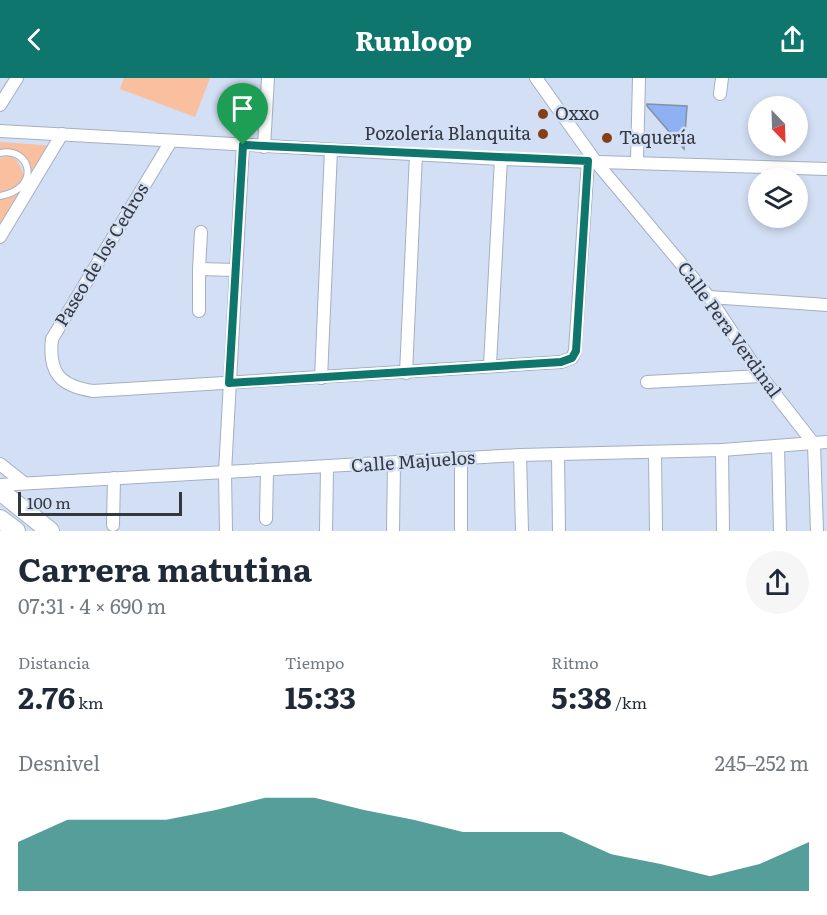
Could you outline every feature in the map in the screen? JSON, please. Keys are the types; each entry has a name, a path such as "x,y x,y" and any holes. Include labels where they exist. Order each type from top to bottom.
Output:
{"main road":[{"path":"0,491 50,531"},
{"path":"0,519 16,531"}],"street":[{"path":"0,105 17,78"},
{"path":"264,147 268,78"},
{"name":"Calle Pera Verdinal","path":"536,78 592,161 709,297 761,376 821,443"},
{"path":"637,161 639,78"},
{"path":"720,94 722,78"},
{"path":"0,131 501,159 637,161 827,169"},
{"path":"0,237 62,134"},
{"name":"Paseo de los Cedros","path":"171,141 52,339 52,362 63,381 72,387 93,391 321,378 406,373 490,364 561,362 572,358 576,351 592,161"},
{"path":"226,531 225,472 243,145"},
{"path":"321,378 331,150"},
{"path":"406,373 416,154"},
{"path":"490,364 501,159"},
{"path":"199,311 201,232"},
{"path":"199,269 236,270"},
{"path":"709,297 827,305"},
{"path":"647,382 761,376"},
{"path":"817,531 821,443"},
{"name":"Calle Majuelos","path":"0,485 327,468 461,458 655,453 821,443"},
{"path":"778,446 780,531"},
{"path":"722,450 723,531"},
{"path":"655,453 656,531"},
{"path":"520,455 522,531"},
{"path":"558,455 559,531"},
{"path":"461,458 461,531"},
{"path":"393,531 394,463"},
{"path":"0,464 24,483"},
{"path":"326,531 327,468"},
{"path":"266,519 267,471"},
{"path":"113,525 114,478"}],"lane":[{"path":"0,153 11,151 20,156 28,172 27,180 22,187 12,194 0,196"}],"shaded area":[{"path":"124,78 210,78 195,117 120,89"},
{"path":"0,142 55,146 0,234 0,198 20,191 29,182 21,154 11,150 0,152"},
{"path":"10,156 17,160 24,175 20,184 0,193 0,158"}],"building":[{"path":"647,104 687,106 684,149 647,106"}],"place":[{"name":"Oxxo","path":"543,114"},
{"name":"Pozolería Blanquita","path":"543,134"},
{"name":"Taquería","path":"607,138"}],"route":[{"path":"243,145 501,159 588,161 576,351 572,358 561,362 490,364 406,373 229,383 243,145"}]}
